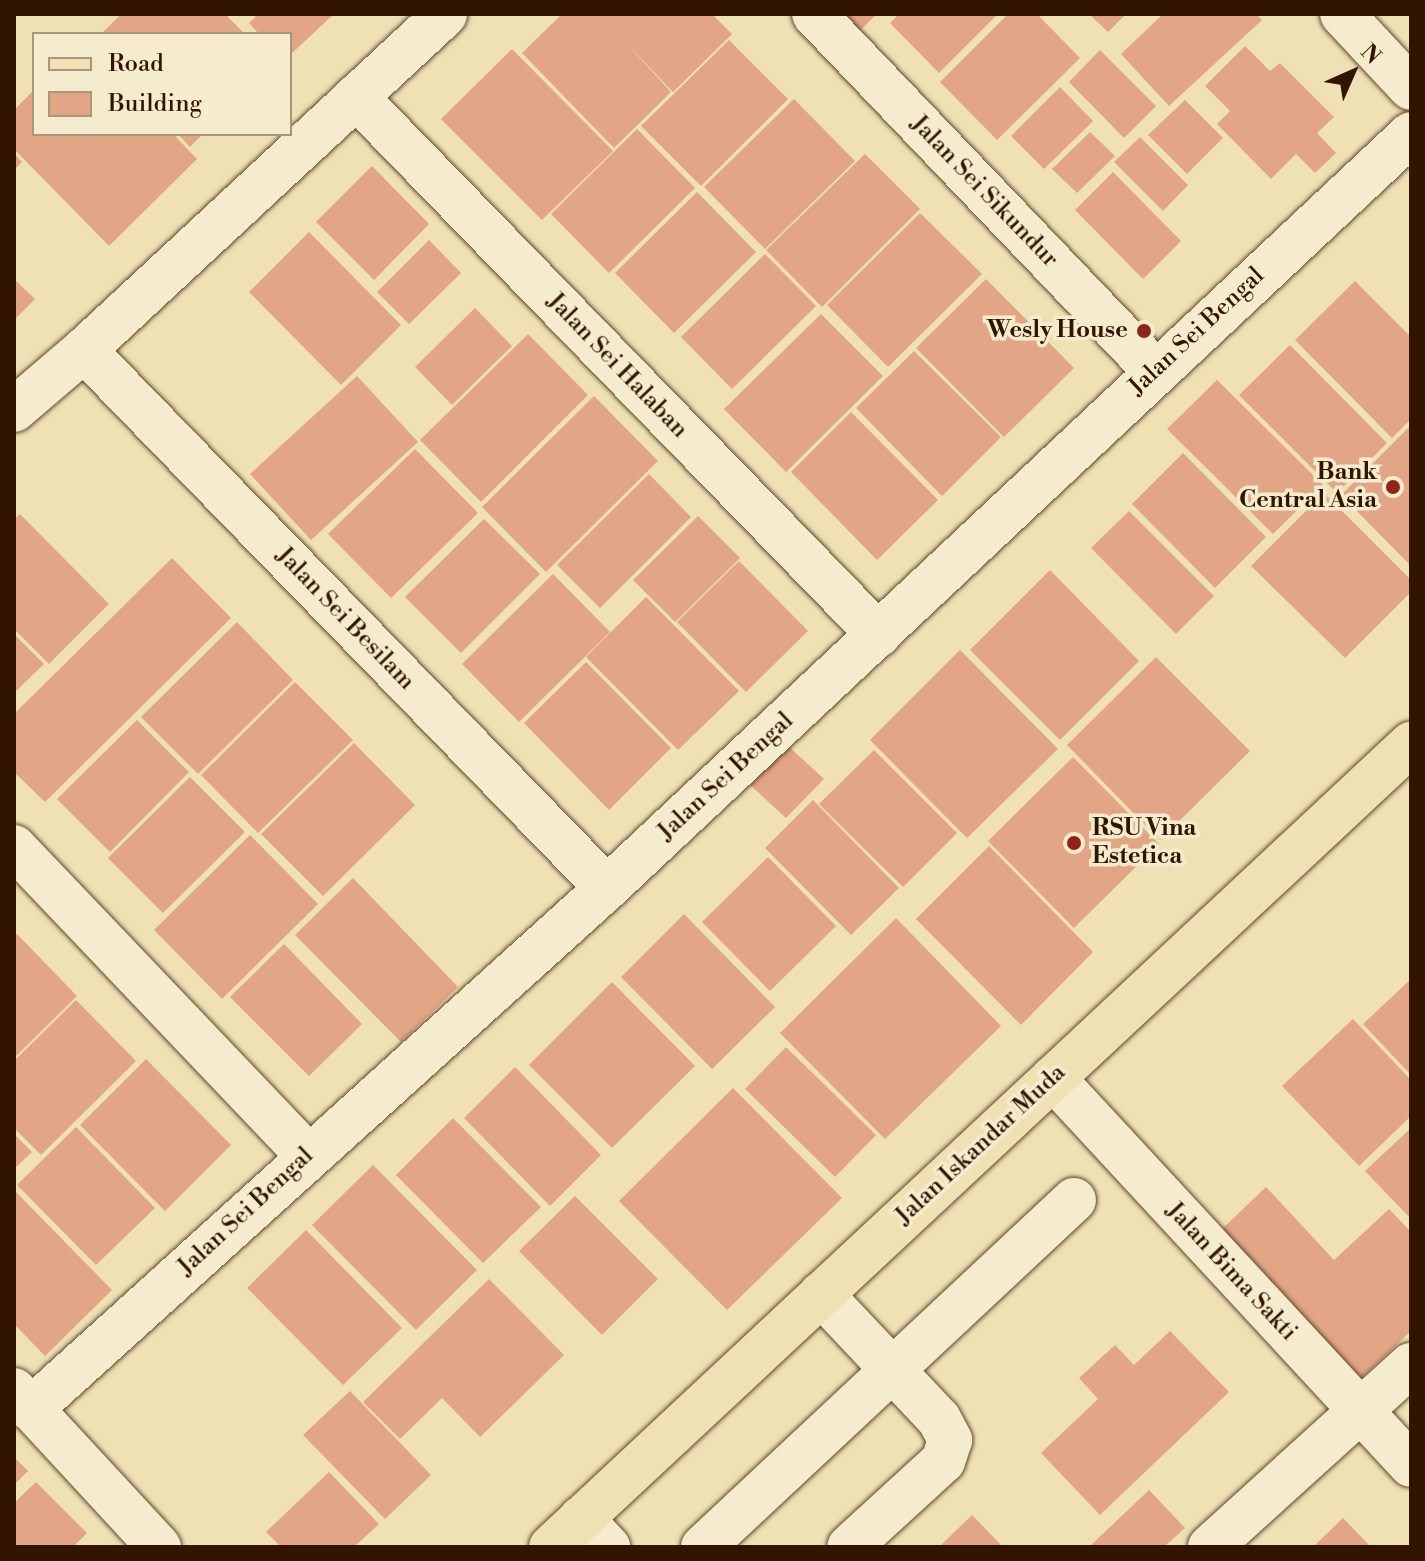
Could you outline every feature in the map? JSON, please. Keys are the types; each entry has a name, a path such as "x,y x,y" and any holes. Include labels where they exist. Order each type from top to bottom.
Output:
{"main road":[{"name":"Jalan Iskandar Muda","path":"580,1537 821,1294 1411,744"}],"street":[{"path":"14,410 84,350 445,14"},
{"name":"Jalan Sei Sikundur","path":"814,14 1155,371"},
{"path":"1342,14 1411,88"},
{"name":"Jalan Sei Halaban","path":"356,97 879,635"},
{"name":"Jalan Sei Bengal","path":"23,1400 307,1155 607,888 1411,134"},
{"name":"Jalan Sei Besilam","path":"84,350 607,888"},
{"path":"14,847 307,1155"},
{"name":"Jalan Bima Sakti","path":"1053,1078 1411,1465"},
{"path":"703,1547 1074,1200"},
{"path":"821,1294 939,1419 950,1440 949,1452 943,1461 849,1547"},
{"path":"1210,1547 1411,1365"},
{"path":"23,1400 159,1547"}],"building":[{"path":"121,14 225,14 243,32 103,32"},
{"path":"258,14 334,14 292,53 292,32 257,32 249,23"},
{"path":"562,14 712,14 732,34 673,92 625,42 671,92 614,148 522,53"},
{"path":"821,14 877,14 848,42"},
{"path":"899,14 998,14 939,73 890,23"},
{"path":"1008,14 1037,14 1080,58 997,140 940,82"},
{"path":"1089,14 1126,14 1108,32"},
{"path":"1163,14 1256,14 1262,20 1169,106 1121,54"},
{"path":"729,40 788,99 701,186 641,126"},
{"path":"1245,46 1270,71 1280,63 1334,117 1317,133 1336,153 1315,173 1296,154 1271,179 1217,124 1230,111 1205,86"},
{"path":"512,49 613,151 542,220 441,119"},
{"path":"1100,50 1156,106 1124,138 1069,82"},
{"path":"1060,87 1093,121 1044,169 1011,136"},
{"path":"32,92 32,136 175,136 197,159 109,246 14,149 14,110"},
{"path":"794,99 855,161 765,249 704,187"},
{"path":"1185,100 1223,138 1187,174 1148,135"},
{"path":"637,129 695,188 609,273 551,214"},
{"path":"1090,132 1115,156 1077,193 1052,169"},
{"path":"180,136 201,136 190,147"},
{"path":"1140,137 1188,185 1163,211 1114,162"},
{"path":"14,153 22,162 14,170"},
{"path":"865,154 920,209 822,307 766,250"},
{"path":"372,166 429,224 374,280 316,222"},
{"path":"1113,172 1181,241 1143,279 1075,210"},
{"path":"697,192 756,252 674,333 615,273"},
{"path":"920,213 982,274 888,367 827,305"},
{"path":"309,232 401,325 341,385 249,292"},
{"path":"429,240 461,273 409,324 377,292"},
{"path":"765,254 816,306 732,389 681,337"},
{"path":"14,279 35,299 14,320"},
{"path":"986,279 1074,368 1004,437 916,348"},
{"path":"1355,281 1411,337 1411,419 1392,438 1295,340"},
{"path":"475,308 512,346 452,405 415,367"},
{"path":"821,314 883,376 786,472 724,409"},
{"path":"528,334 588,395 481,502 420,440"},
{"path":"1290,345 1387,443 1337,493 1239,395"},
{"path":"914,351 1001,437 942,496 856,408"},
{"path":"357,376 418,442 311,540 250,474"},
{"path":"1217,380 1323,485 1273,534 1167,429"},
{"path":"594,396 658,461 546,572 482,507"},
{"path":"851,412 938,500 877,560 791,472"},
{"path":"1411,425 1411,566 1341,495"},
{"path":"415,449 478,513 391,598 328,534"},
{"path":"1183,453 1266,537 1215,588 1132,504"},
{"path":"649,474 691,517 600,608 557,565"},
{"path":"1324,493 1411,580 1411,592 1345,658 1251,566"},
{"path":"1129,511 1214,596 1176,634 1091,548"},
{"path":"20,514 109,604 49,664 14,629 14,519"},
{"path":"698,516 740,558 675,622 633,580"},
{"path":"484,519 540,574 461,653 405,597"},
{"path":"172,558 231,618 45,802 14,772 14,714"},
{"path":"739,561 808,631 746,692 677,622"},
{"path":"1050,570 1139,661 1060,740 970,650"},
{"path":"553,574 610,632 519,722 462,664"},
{"path":"646,597 739,691 678,750 586,657"},
{"path":"237,622 293,680 198,774 141,717"},
{"path":"14,634 44,664 14,693"},
{"path":"960,650 1058,749 967,838 870,740"},
{"path":"1156,657 1250,751 1160,840 1067,745"},
{"path":"586,662 671,748 609,810 524,723"},
{"path":"295,682 353,740 258,833 201,775"},
{"path":"137,720 189,772 110,852 57,799"},
{"path":"354,743 415,805 323,896 261,834"},
{"path":"786,744 824,779 786,818 748,783"},
{"path":"874,750 957,833 903,887 819,804"},
{"name":"RSU Vina Estetica","path":"1073,757 1159,844 1074,928 988,841"},
{"path":"190,777 245,832 163,913 108,858"},
{"path":"813,800 899,888 851,935 765,848"},
{"path":"250,835 318,904 222,999 154,930"},
{"path":"989,846 1093,952 1021,1025 916,919"},
{"path":"768,857 836,926 770,991 702,922"},
{"path":"353,878 458,987 401,1042 295,935"},
{"path":"684,914 775,1007 712,1069 621,977"},
{"path":"896,918 1001,1026 885,1139 780,1033"},
{"path":"17,934 77,996 14,1058 14,937"},
{"path":"284,944 362,1024 309,1076 230,997"},
{"path":"1411,979 1411,1075 1363,1024"},
{"path":"612,982 695,1066 612,1148 529,1065"},
{"path":"76,1000 136,1061 41,1155 14,1128 14,1061"},
{"path":"1353,1019 1411,1080 1411,1116 1359,1166 1282,1086"},
{"path":"786,1047 876,1135 835,1177 745,1089"},
{"path":"146,1059 231,1145 165,1211 80,1125"},
{"path":"515,1067 601,1155 550,1206 464,1118"},
{"path":"733,1088 842,1198 727,1310 619,1201"},
{"path":"453,1118 541,1207 483,1263 396,1175"},
{"path":"76,1127 155,1208 96,1265 17,1185"},
{"path":"1411,1128 1411,1219 1365,1171"},
{"path":"14,1134 32,1152 14,1169"},
{"path":"373,1165 477,1270 416,1330 312,1225"},
{"path":"1266,1187 1334,1260 1389,1209 1411,1232 1411,1331 1359,1380 1221,1230"},
{"path":"14,1190 112,1290 45,1356 14,1324"},
{"path":"575,1196 658,1279 602,1335 519,1251"},
{"path":"306,1230 402,1328 343,1385 247,1288"},
{"path":"489,1279 564,1355 480,1437 442,1398 400,1439 363,1402"},
{"path":"1170,1331 1229,1392 1100,1515 1041,1453 1098,1399 1079,1378 1115,1345 1134,1365"},
{"path":"350,1391 431,1475 385,1519 303,1435"},
{"path":"14,1457 28,1471 14,1485"},
{"path":"329,1472 379,1524 354,1547 281,1547 266,1532"},
{"path":"36,1482 87,1533 73,1547 14,1547 14,1503"},
{"path":"1149,1490 1185,1528 1164,1547 1089,1547"},
{"path":"972,1515 1003,1547 939,1547"},
{"path":"1343,1518 1371,1547 1313,1547"}],"place":[{"name":"Wesly House","path":"1144,331"},
{"name":"Bank Central Asia","path":"1393,487"},
{"name":"RSU Vina Estetica","path":"1074,843"}]}
